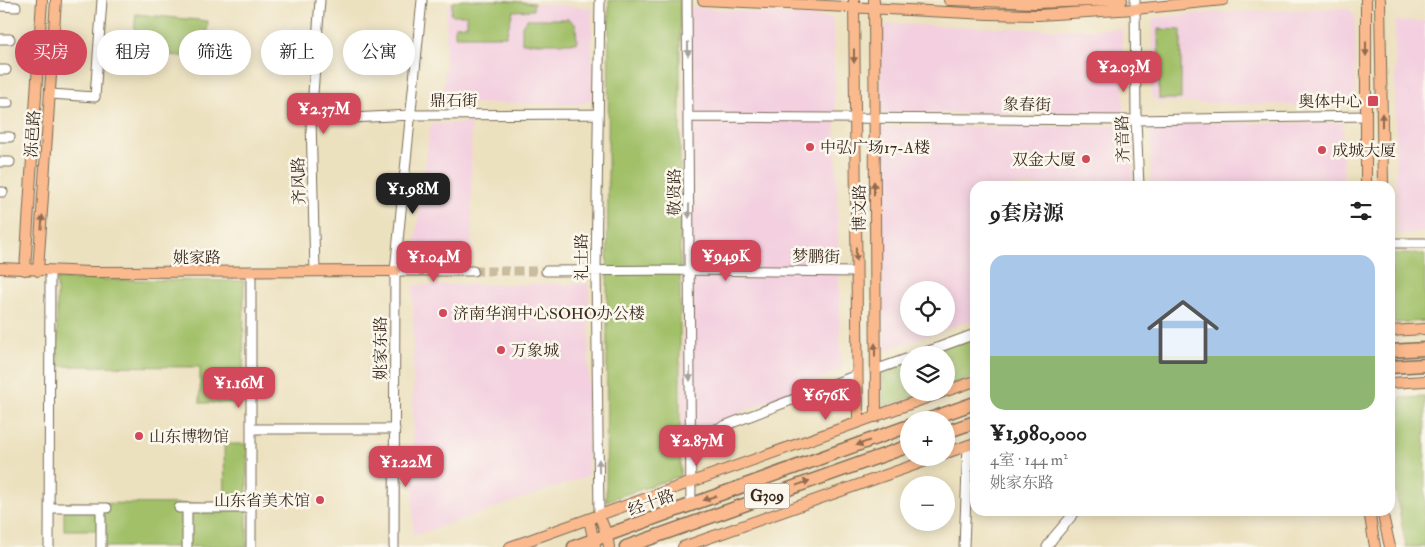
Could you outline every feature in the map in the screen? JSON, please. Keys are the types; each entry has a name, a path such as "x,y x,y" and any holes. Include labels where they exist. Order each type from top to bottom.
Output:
{"highway":[{"path":"1395,351 1425,349"},
{"path":"1395,367 1425,365"},
{"path":"952,411 970,405"},
{"path":"955,429 970,424"},
{"name":"经十路","path":"574,547 608,541 691,505 900,429"},
{"name":"经十路","path":"626,547 900,449"}],"main road":[{"name":"泺邑路","path":"25,270 42,0"},
{"name":"泺邑路","path":"38,271 56,0"},
{"path":"703,0 874,4 988,14 1038,15 1135,4 1223,0"},
{"path":"948,0 1035,2 1122,0"},
{"path":"1366,0 1366,181"},
{"path":"1380,0 1383,181"},
{"name":"博文路","path":"854,4 858,423"},
{"name":"博文路","path":"874,4 876,417"},
{"name":"姚家路","path":"0,268 50,272 395,271"},
{"path":"1395,331 1425,329"},
{"path":"1395,383 1425,381"},
{"name":"经十路","path":"955,388 970,383"},
{"name":"经十路","path":"510,547 920,401"},
{"path":"955,450 970,444"},
{"path":"683,547 911,466"},
{"path":"599,515 608,541"},
{"path":"1370,516 1375,547"},
{"path":"1383,516 1390,547"},
{"path":"589,519 594,544"}],"street":[{"path":"50,94 94,97 102,0"},
{"name":"齐风路","path":"315,271 311,120 320,0"},
{"name":"姚家东路","path":"394,547 395,271 422,0"},
{"name":"礼士路","path":"599,515 596,270 600,0"},
{"name":"敬贤路","path":"687,0 691,505"},
{"name":"齐音路","path":"1135,4 1139,181"},
{"path":"0,6 16,7"},
{"path":"0,39 10,39"},
{"name":"鼎石街","path":"311,120 411,115 598,114"},
{"name":"象春街","path":"688,117 1136,120 1366,116"},
{"path":"0,162 10,162"},
{"path":"1395,243 1425,243"},
{"path":"251,271 251,547"},
{"path":"395,271 473,271"},
{"name":"梦鹏街","path":"546,271 856,272"},
{"path":"49,547 50,272"},
{"path":"942,346 970,336"},
{"path":"875,370 900,361"},
{"path":"690,439 857,375"},
{"path":"251,429 395,429"},
{"path":"964,547 970,490"},
{"path":"49,508 104,508 101,547"},
{"path":"187,547 183,508 251,508"},
{"path":"1047,547 1072,516"}],"shaded area":[{"path":"458,0 500,0 592,8 592,95 590,100 582,104 443,103 447,6"},
{"path":"686,7 833,18 841,369 682,438"},
{"path":"1349,9 1355,16 1355,101 1334,106 1159,102 1152,98 1153,18 1206,13"},
{"path":"1395,21 1425,21 1425,232 1396,234"},
{"path":"888,24 1030,29 1122,29 1124,112 880,113 881,28"},
{"path":"471,123 472,261 413,260 430,127 434,124"},
{"path":"1151,123 1343,123 1343,181 1151,181"},
{"path":"1126,126 1132,130 1133,181 970,181 970,321 955,326 955,281 900,281 900,336 926,336 883,351 881,127"},
{"name":"万象城","path":"589,284 588,476 413,536 413,285"}],"green space":[{"path":"458,0 500,0 534,3 533,10 513,11 506,36 455,36 455,26 467,25 467,15 451,15 452,3"},
{"path":"609,0 680,0 680,476 606,501"},
{"path":"136,14 208,21 207,30 179,30 179,56 169,55 169,30 134,30"},
{"path":"527,19 569,19 576,25 577,43 522,43 522,25"},
{"path":"1158,29 1181,30 1181,99 1159,99"},
{"path":"1395,254 1425,254 1425,321 1395,323"},
{"path":"57,279 244,281 243,403 200,403 200,367 57,366"},
{"path":"970,338 970,379 955,383 955,346 942,346"},
{"path":"900,359 900,401 883,406 883,365"},
{"path":"1425,397 1425,547 1406,547 1395,487 1395,454 1400,398"},
{"path":"224,444 247,444 247,547 101,547 101,530 64,530 64,503 225,504"}],"tunnel":[{"path":"473,271 546,271"}],"place":[{"name":"奥体中心","path":"1373,101"},
{"name":"中弘广场17-A楼","path":"810,147"},
{"name":"成城大厦","path":"1322,150"},
{"name":"双金大厦","path":"1086,159"},
{"name":"济南华润中心SOHO办公楼","path":"443,313"},
{"name":"万象城","path":"501,350"},
{"name":"山东博物馆","path":"139,436"},
{"name":"山东省美术馆","path":"320,500"}]}
